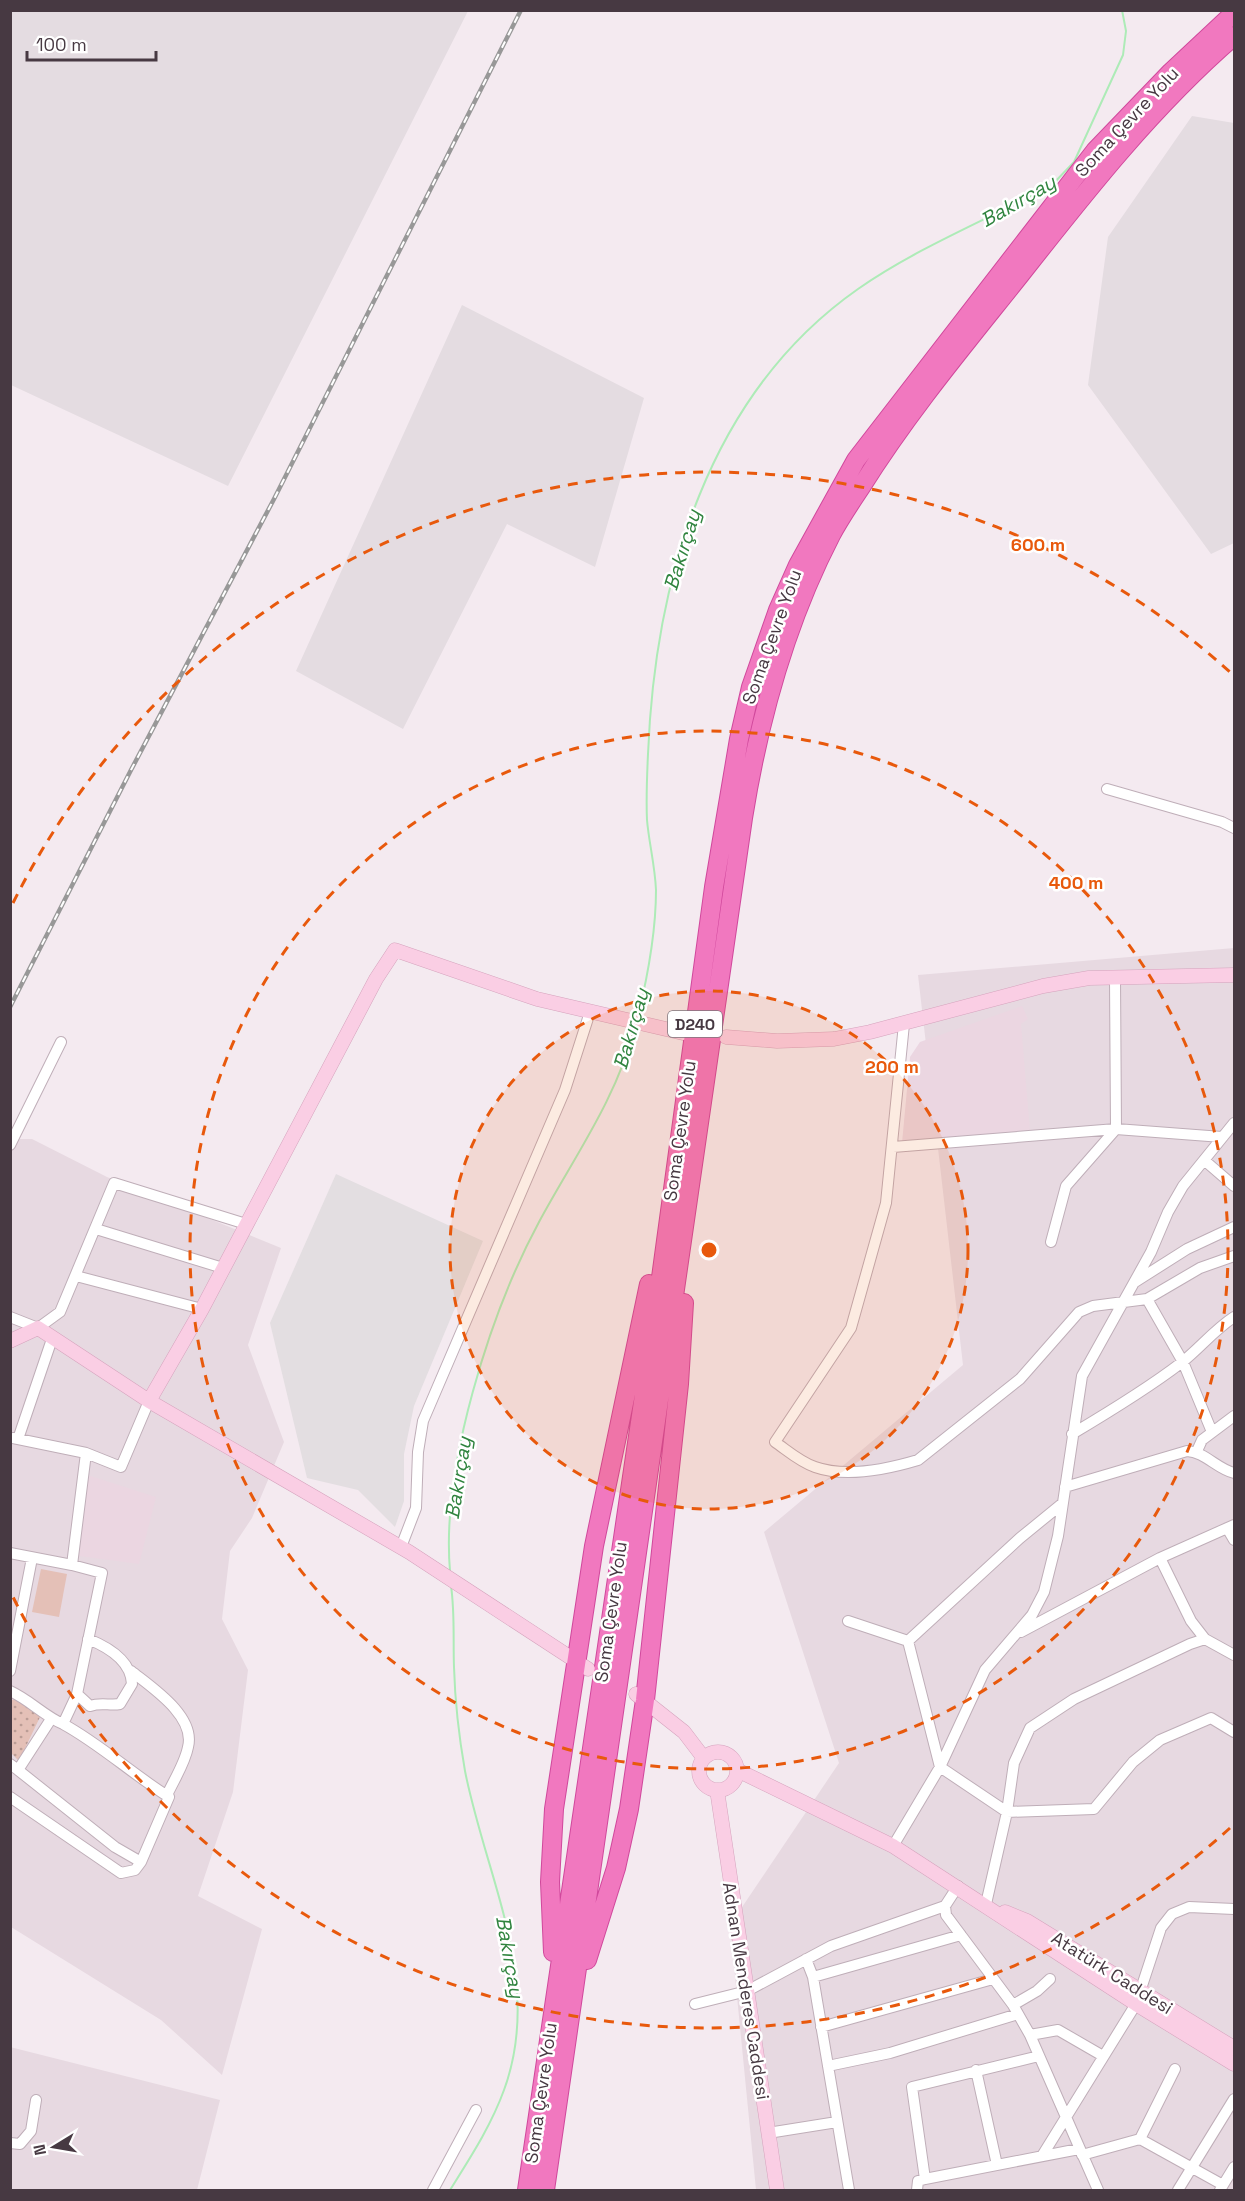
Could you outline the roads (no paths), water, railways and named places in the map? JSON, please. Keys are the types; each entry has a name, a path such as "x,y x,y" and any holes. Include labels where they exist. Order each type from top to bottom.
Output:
{"highway":[{"name":"Soma Çevre Yolu","path":"545,2190 683,1168 714,887 739,739 751,687 778,610 798,564 856,460 1095,151 1171,72 1234,13"},
{"name":"Soma Çevre Yolu","path":"527,2190 657,1307 760,725 786,638 832,534 884,451 1060,223 1133,136 1234,36"},
{"path":"551,2025 553,1950 550,1882 554,1809 583,1666 594,1546 683,1168"},
{"path":"564,2058 592,1941 616,1868 629,1809 640,1697 679,1384 683,1168"}],"main road":[{"path":"149,1401 202,1310 376,979 394,950 537,999 677,1031"},
{"path":"726,1037 777,1041 834,1040 1043,986 1089,978 1234,975"},
{"path":"10,1341 38,1328 149,1401 405,1550 583,1666"},
{"path":"640,1697 684,1732 704,1757"},
{"path":"713,1752 725,1752 734,1759 737,1770 737,1776 729,1787 717,1790 701,1781 698,1769 704,1757 713,1752"},
{"name":"Atatürk Caddesi","path":"737,1770 893,1846 986,1904 1027,1921 1138,1997 1234,2048"},
{"name":"Adnan Menderes Caddesi","path":"717,1790 777,2190"},
{"path":"1138,1997 1234,2064"}],"street":[{"path":"1107,789 1222,822 1234,828"},
{"path":"1051,1242 1066,1186 1116,1129 1115,978"},
{"path":"405,1550 416,1508 418,1452 423,1421 565,1090 590,1011"},
{"path":"904,1023 886,1203 851,1328 775,1442 801,1461 817,1468 849,1472 899,1466 918,1460 1020,1379 1079,1312 1093,1306 1147,1299 1200,1268 1234,1256"},
{"path":"10,1145 61,1042"},
{"path":"893,1846 940,1767 985,1670 1032,1615 1044,1592 1058,1536 1082,1376 1151,1252 1168,1212 1184,1186 1234,1124"},
{"path":"893,1147 1116,1129 1222,1137"},
{"path":"1204,1160 1234,1186"},
{"path":"10,1317 38,1328 60,1312 114,1184 246,1224"},
{"path":"1133,1284 1187,1249 1234,1227"},
{"path":"96,1229 223,1268"},
{"path":"76,1276 202,1310"},
{"path":"1147,1299 1183,1362 1212,1432"},
{"path":"1072,1434 1183,1362 1211,1334 1234,1317"},
{"path":"52,1339 14,1438 86,1453 122,1467 149,1401"},
{"path":"1197,1451 1202,1440 1234,1416"},
{"path":"1065,1487 1162,1456 1197,1451 1223,1470 1234,1473"},
{"path":"72,1565 86,1453"},
{"path":"908,1641 1020,1538 1063,1503"},
{"path":"1016,1635 1160,1558 1231,1526 1234,1540"},
{"path":"10,1553 102,1573 77,1694 63,1724"},
{"path":"10,1671 32,1558"},
{"path":"1160,1558 1191,1621 1205,1639 1234,1655"},
{"path":"848,1622 908,1641"},
{"path":"88,1639 105,1646 131,1671 171,1703 184,1722 189,1745 166,1795"},
{"path":"986,1904 1007,1812 1014,1763 1030,1728 1074,1699 1205,1639"},
{"path":"908,1641 940,1767 1007,1812 1094,1809 1133,1762 1160,1740 1211,1718 1234,1732"},
{"path":"77,1694 90,1706 99,1702 120,1704 132,1684 131,1671"},
{"path":"10,1691 24,1697 51,1719 80,1734 129,1771 169,1797 141,1862 135,1870 122,1873 10,1797"},
{"path":"51,1719 14,1767 115,1847 141,1862"},
{"path":"695,2004 747,1991 831,1946 945,1906 958,1887"},
{"path":"945,1906 946,1915 1015,2010 1030,2035 1098,2190"},
{"path":"1042,2156 1138,1997 1161,1928 1172,1914 1189,1907 1234,1909"},
{"path":"813,1977 961,1935"},
{"path":"806,1959 813,1977 849,2190"},
{"path":"821,2027 993,1979"},
{"path":"828,2066 890,2053 1015,2010 1050,1979"},
{"path":"1030,2035 1058,2030 1103,2056"},
{"path":"925,2178 912,2087 1039,2056"},
{"path":"1140,2139 1175,2069"},
{"path":"976,2070 996,2165"},
{"path":"1178,2190 1234,2099"},
{"path":"10,2144 20,2144 31,2131 36,2100"},
{"path":"433,2190 476,2110"},
{"path":"768,2133 837,2122"},
{"path":"917,2190 918,2181 925,2178 1042,2156 1081,2152 1140,2139 1192,2167 1222,2188 1234,2167"}],"waterway":[{"name":"Bakırçay","path":"638,1016 655,922 656,890 647,820 647,787 653,688 663,622 678,558 699,495 727,436 763,381 806,332 858,289 903,261 1051,186 1074,162 1123,55 1126,31 1122,10"},
{"name":"Bakırçay","path":"450,1571 449,1530 453,1486 461,1439 487,1345 503,1300 539,1222 606,1104 627,1054 635,1027"},
{"name":"Bakırçay","path":"450,2190 486,2129 504,2090 515,2049 518,2009 515,1969 507,1930 465,1771 455,1693 451,1586"}],"railway":[{"path":"10,1007 131,770 274,499 521,10"}]}
